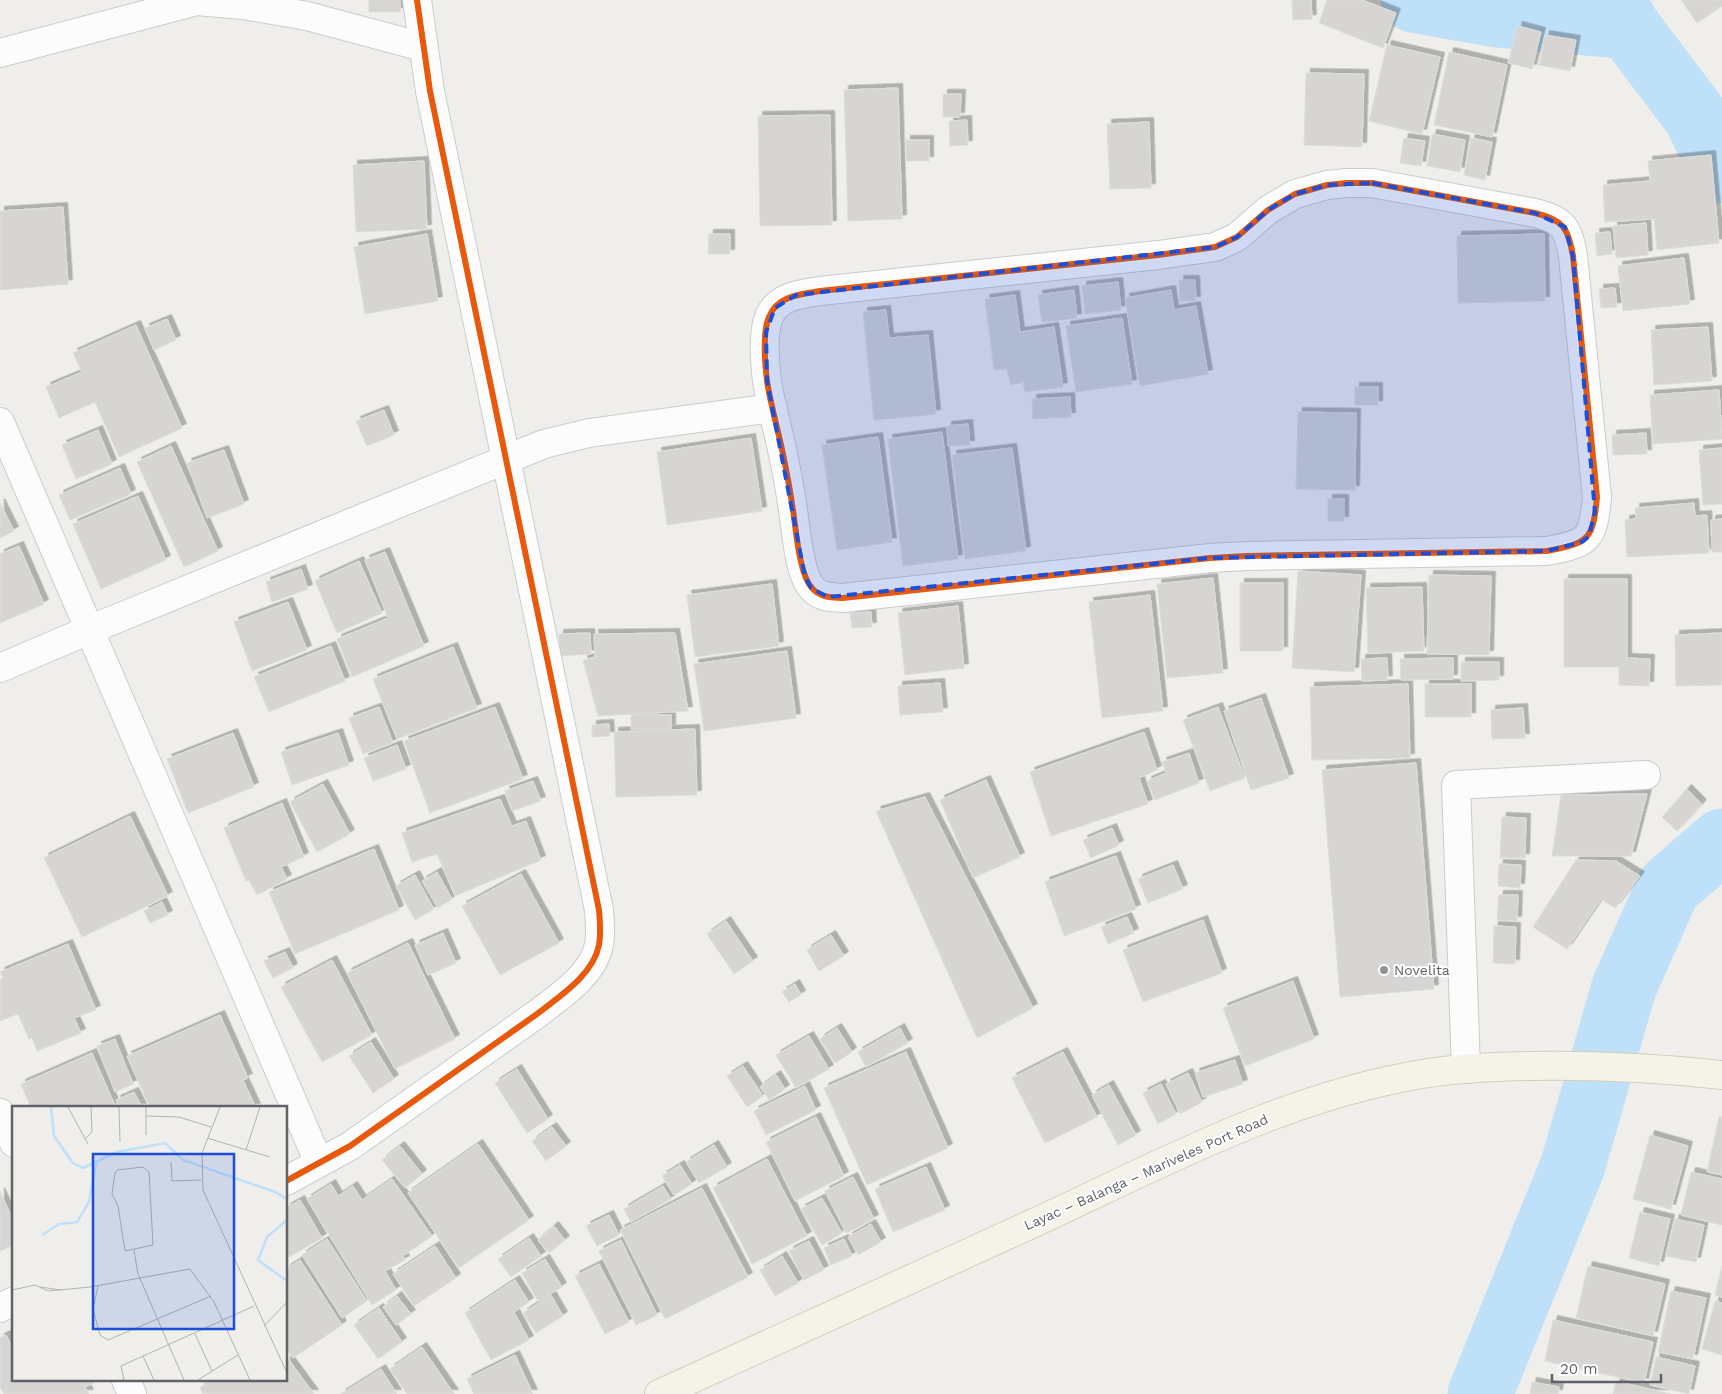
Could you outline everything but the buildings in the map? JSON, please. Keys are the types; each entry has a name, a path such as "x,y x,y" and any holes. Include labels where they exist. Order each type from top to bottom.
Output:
{"main road":[{"name":"Layac – Balanga – Mariveles Port Road","path":"659,1394 1207,1142 1324,1097 1372,1084 1423,1074 1466,1069 1584,1065 1671,1070 1722,1076"}],"street":[{"path":"288,1180 350,1146 561,996 581,977 593,962 599,946 599,910 430,91 417,0"},
{"path":"0,53 197,1 243,5 307,16 423,47"},
{"path":"1347,183 1372,184 1549,216 1565,227 1570,237 1573,256 1597,497 1594,524 1589,536 1582,542 1547,551 1247,556 874,595 843,598 828,597 818,594 811,588 805,576 773,408 768,382 766,352 766,332 769,317 783,301 796,295 1215,247 1237,237 1268,210 1295,194 1327,185 1347,183"},
{"path":"0,668 544,444 589,433 773,408"},
{"path":"0,422 319,1163"},
{"path":"1466,1069 1456,785 1646,775"},
{"path":"0,1114 12,1139"},
{"path":"0,1308 12,1303"},
{"path":"127,1382 132,1394"}],"highlighted area":[{"path":"1372,183 1535,213 1565,227 1573,256 1595,512 1589,536 1582,542 1547,551 1210,558 828,597 811,588 805,577 767,381 766,332 775,308 796,295 1215,247 1237,237 1268,210 1295,194 1327,185"}],"waterway":[{"path":"1413,0 1497,15 1628,27"},
{"path":"1613,0 1628,27 1696,117 1722,171"},
{"path":"1480,1394 1573,1165 1624,987 1668,888 1722,841"}],"cycle path":[{"path":"288,1180 350,1146 556,1000 590,966 596,956 600,941 599,910 430,91 417,0"},
{"path":"1347,183 1372,183 1535,213 1552,219 1563,226 1569,238 1573,256 1597,497 1590,531 1580,542 1547,551 1210,558 843,598 822,595 812,588 807,581 798,548 787,476 765,366 765,331 769,317 778,304 790,297 820,291 1158,255 1215,247 1237,237 1268,210 1295,194 1327,185 1347,183"}],"place":[{"name":"Novelita","path":"1384,970"}]}
